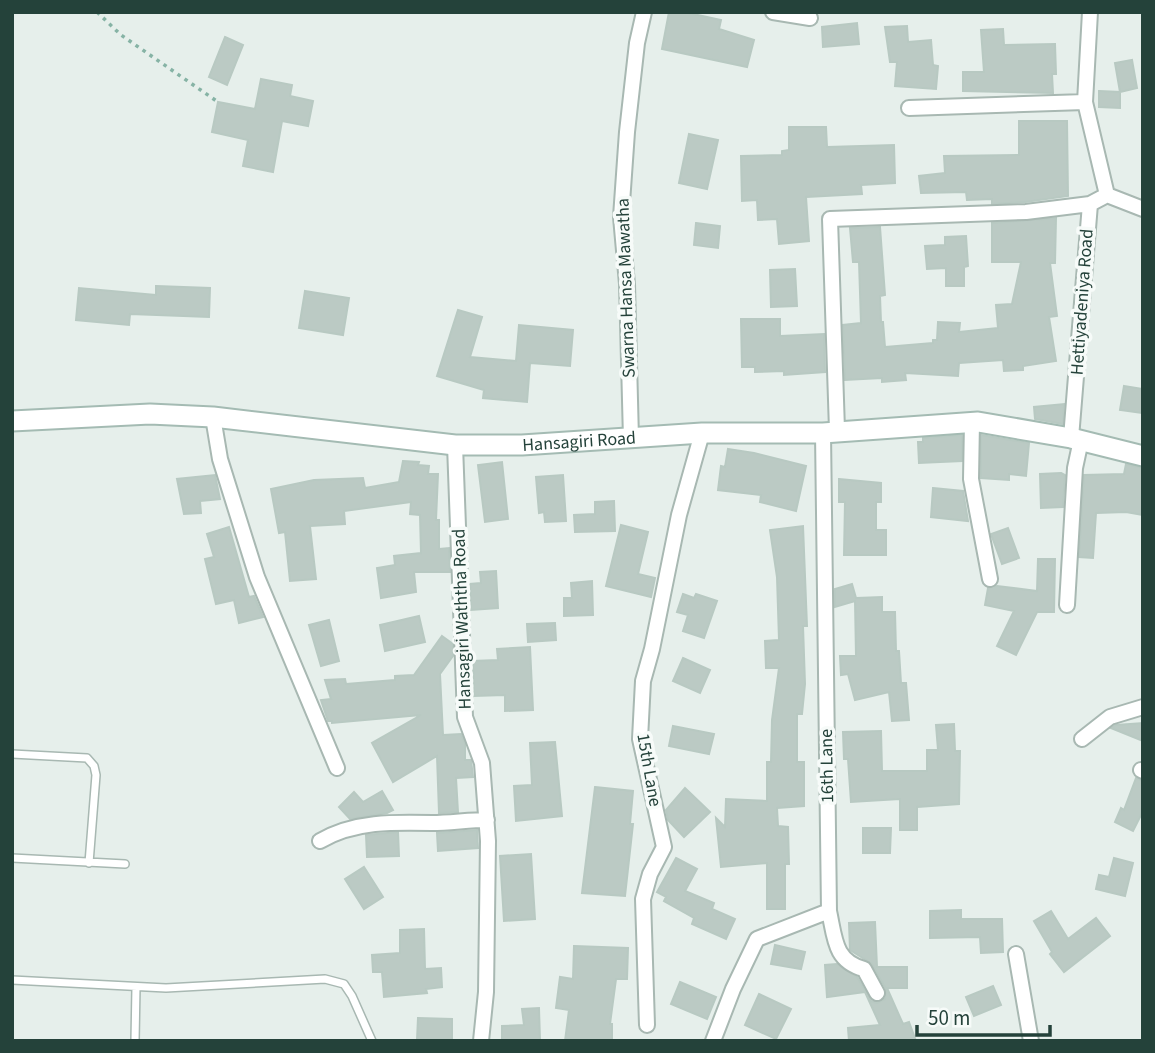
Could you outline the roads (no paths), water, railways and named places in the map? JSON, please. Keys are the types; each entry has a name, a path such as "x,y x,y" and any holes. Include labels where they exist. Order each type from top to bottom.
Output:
{"street":[{"name":"Swarna Hansa Mawatha","path":"631,439 627,284 621,217 628,120 637,43 644,12"},
{"path":"773,12 810,18"},
{"path":"1090,12 1085,102 1107,195 1143,209"},
{"path":"909,108 1085,102"},
{"name":"Hettiyadeniya Road","path":"1068,605 1090,204 1107,195"},
{"name":"16th Lane","path":"877,993 864,969 850,965 838,951 829,911 830,219 1026,212 1090,204"},
{"name":"Hansagiri Road","path":"12,421 150,414 213,417 455,445 522,445 702,433 830,432 972,422 1077,439 1143,456"},
{"path":"213,417 220,459 257,577 337,768"},
{"path":"972,422 971,479 990,579"},
{"name":"15th Lane","path":"647,1025 643,899 650,874 664,848 640,739 643,681 679,515 702,433"},
{"name":"Hansagiri Waththa Road","path":"455,445 465,717 482,763 487,820 486,978 481,1041"},
{"path":"1082,739 1110,717 1143,707"},
{"path":"320,841 354,826 409,821 434,823 487,820"},
{"path":"713,1041 733,989 757,939 829,911"},
{"path":"1016,954 1031,1041"}],"lane":[{"path":"12,754 87,758 94,765 96,775 89,863"},
{"path":"12,858 125,864"},
{"path":"12,980 136,987 336,980 344,984 352,996 372,1041"},
{"path":"135,1041 136,987"}]}
